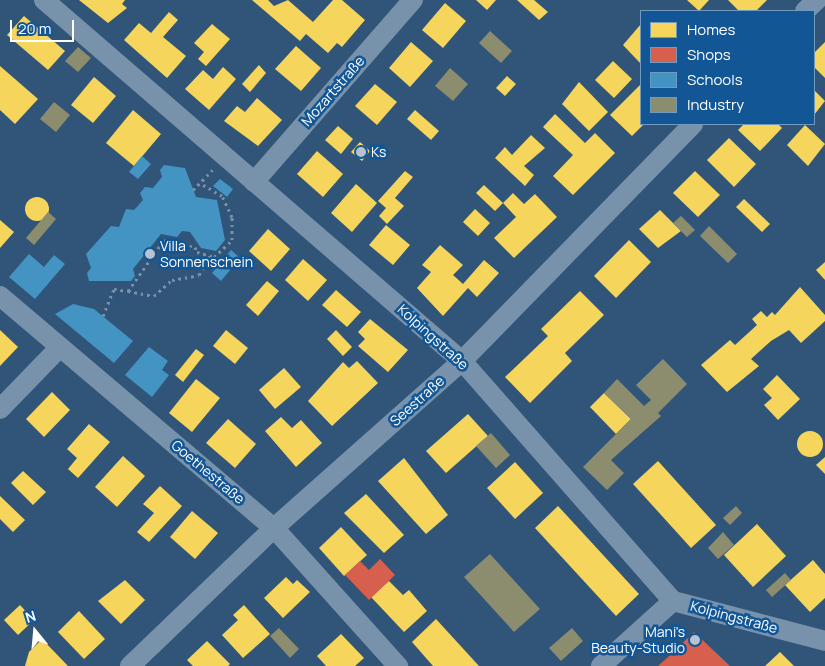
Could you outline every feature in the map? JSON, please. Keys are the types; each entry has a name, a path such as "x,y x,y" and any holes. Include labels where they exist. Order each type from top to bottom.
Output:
{"street":[{"name":"Kolpingstraße","path":"44,0 462,361 673,601 825,641"},
{"name":"Mozartstraße","path":"254,182 413,0"},
{"path":"806,10 817,0"},
{"name":"Seestraße","path":"130,666 274,528 462,361 692,125"},
{"name":"Goethestraße","path":"0,296 274,528 398,666"},
{"path":"0,409 60,347"},
{"path":"601,666 673,601"}],"path":[{"path":"193,190 225,156"},
{"path":"128,291 164,240 195,247 197,252 210,256 220,254 232,240 232,217 222,196 200,183"},
{"path":"103,316 114,289 154,296 172,280 199,275 210,256"}],"building: Homes":[{"path":"79,0 125,0 122,4 127,8 108,23"},
{"path":"252,0 268,0 274,6 288,0 313,22 333,0 342,0 365,20 342,47 337,43 328,53 306,34 300,41"},
{"path":"476,0 496,0 487,10"},
{"path":"517,0 534,0 548,12 539,20"},
{"path":"687,0 709,0 700,10"},
{"path":"728,0 767,0 757,10 738,10"},
{"path":"445,3 466,21 443,48 422,30"},
{"path":"169,12 178,20 163,37 186,56 167,78 124,40 139,23 151,33"},
{"path":"24,16 65,51 48,70 7,35"},
{"path":"212,24 230,39 206,66 198,59 204,52 194,43"},
{"path":"640,25 640,63 623,45"},
{"path":"411,42 433,61 410,87 389,68"},
{"path":"825,42 825,78 815,68 815,52"},
{"path":"296,46 321,68 301,91 275,69"},
{"path":"613,61 632,79 614,98 595,80"},
{"path":"259,65 266,73 250,92 242,84"},
{"path":"0,66 38,99 15,124 0,110"},
{"path":"223,67 236,79 209,110 185,89 203,70 213,79"},
{"path":"507,76 516,84 505,96 496,88"},
{"path":"94,77 116,96 93,123 71,105"},
{"path":"579,82 608,112 589,131 562,104"},
{"path":"375,84 397,102 377,125 355,106"},
{"path":"640,85 640,125 643,125 632,136 610,115"},
{"path":"815,91 825,101 815,114"},
{"path":"257,98 282,120 258,146 224,121 237,106 245,112"},
{"path":"133,110 161,134 134,166 106,143"},
{"path":"415,110 439,131 431,140 407,119"},
{"path":"555,114 585,143 595,133 615,153 573,195 553,176 573,155 543,127"},
{"path":"743,125 779,125 782,128 760,151 738,130"},
{"path":"805,125 825,144 808,166 787,145"},
{"path":"338,126 353,139 341,154 325,140"},
{"path":"531,135 545,148 524,166 534,175 525,186 495,158 505,147 512,155"},
{"path":"729,138 756,164 734,187 707,160"},
{"name":"Ks","path":"360,142 370,151 362,161 351,152"},
{"path":"317,151 343,174 323,197 297,174"},
{"path":"405,171 413,177 395,198 404,206 387,224 379,216 386,208 378,201"},
{"path":"695,171 720,195 698,217 673,193"},
{"path":"356,184 377,203 352,232 331,213"},
{"path":"484,185 503,203 495,211 476,193"},
{"path":"513,193 524,204 535,194 557,217 514,258 494,238 516,217 503,203"},
{"path":"37,197 46,200 49,209 46,218 37,221 28,218 25,209 28,200"},
{"path":"744,199 770,224 762,232 736,207"},
{"path":"475,209 490,223 478,236 463,222"},
{"path":"660,210 681,231 658,248 639,229"},
{"path":"0,220 14,232 0,248"},
{"path":"386,225 410,245 393,265 369,245"},
{"path":"268,229 290,249 271,271 249,251"},
{"path":"629,240 651,262 616,298 594,276"},
{"path":"440,245 463,265 453,275 463,284 484,260 499,273 477,297 468,288 443,316 417,288 431,272 422,265"},
{"path":"303,259 327,280 308,301 285,280"},
{"path":"825,262 825,280 816,270"},
{"path":"267,281 279,291 258,316 246,305"},
{"path":"800,287 825,315 825,321 801,343 789,330 771,341 751,359 759,366 727,392 701,365 730,340 735,345 757,325 752,319 761,311 767,317 772,312 775,315"},
{"path":"336,290 361,312 347,327 322,305"},
{"path":"580,291 604,315 565,353 572,361 530,403 505,377 548,336 541,329"},
{"path":"370,319 408,350 388,372 358,346 365,339 358,332"},
{"path":"0,330 18,347 0,366"},
{"path":"226,330 248,348 235,364 213,346"},
{"path":"336,330 352,347 343,356 327,339"},
{"path":"196,349 204,355 183,382 175,375"},
{"path":"357,361 378,383 332,426 308,401 343,362 349,368"},
{"path":"284,368 301,387 275,409 259,390"},
{"path":"777,375 800,399 778,420 764,405 772,398 763,389"},
{"path":"196,379 220,398 192,432 169,413"},
{"path":"52,392 70,410 44,437 26,419"},
{"path":"604,393 631,419 616,434 590,407"},
{"path":"468,414 488,436 446,473 426,451"},
{"path":"281,417 292,428 301,420 322,443 296,467 265,431"},
{"path":"228,419 256,444 235,468 206,443"},
{"path":"89,424 110,442 78,478 68,469 77,458 67,449"},
{"path":"810,431 819,435 823,444 819,453 810,457 801,453 797,444 801,435"},
{"path":"123,456 145,476 117,507 95,487"},
{"path":"825,457 825,474 816,465"},
{"path":"404,458 448,515 426,534 378,481"},
{"path":"658,461 716,525 691,548 633,484"},
{"path":"515,462 543,493 515,519 487,488"},
{"path":"23,471 46,492 33,505 11,483"},
{"path":"160,486 182,506 149,542 137,532 154,513 143,504"},
{"path":"366,494 404,535 384,553 344,513"},
{"path":"0,496 25,520 13,532 0,519"},
{"path":"558,506 639,594 616,616 535,528"},
{"path":"192,511 218,533 195,559 170,537"},
{"path":"757,524 786,556 753,587 724,555"},
{"path":"341,527 367,555 344,576 319,548"},
{"path":"813,560 825,574 825,598 810,612 785,585"},
{"path":"286,577 293,584 297,580 310,592 283,618 264,598"},
{"path":"125,580 145,600 121,624 98,601"},
{"path":"389,581 403,595 409,590 427,611 404,632 371,597"},
{"path":"20,605 34,620 18,635 4,620"},
{"path":"244,605 270,634 243,658 222,635 238,620 233,615"},
{"path":"79,611 105,639 84,659 58,632"},
{"path":"436,619 479,666 433,666 412,642"},
{"path":"341,634 364,658 355,666 326,666 317,656"},
{"path":"42,639 68,666 25,666 29,652"},
{"path":"207,641 230,664 228,666 193,666 187,660"},
{"path":"780,652 794,666 765,666"}],"building: Shops":[{"path":"380,559 395,575 369,600 345,575 360,561 369,570"},
{"path":"694,632 730,666 658,666 667,658"}],"building: Schools":[{"path":"142,156 151,164 138,179 129,172"},
{"path":"164,165 185,168 196,197 217,200 225,240 216,251 201,248 190,232 182,231 177,237 161,234 133,269 135,276 131,281 89,281 87,273 91,268 86,254 111,226 119,227 126,209 134,210 143,200 140,193 145,187 153,188 162,177 160,170"},
{"path":"220,179 233,189 227,197 213,186"},
{"path":"231,250 240,258 221,281 212,273"},
{"path":"29,254 44,267 54,255 65,264 35,299 9,277"},
{"path":"73,304 94,309 133,341 114,363 55,314"},
{"path":"149,347 168,361 162,370 169,375 152,397 125,375"}],"building: Industry":[{"path":"490,31 512,51 501,63 479,43"},
{"path":"78,47 91,58 78,72 65,61"},
{"path":"450,68 468,84 453,101 435,86"},
{"path":"54,102 70,115 56,132 40,119"},
{"path":"48,212 56,219 34,245 26,238"},
{"path":"681,216 695,230 687,237 673,223"},
{"path":"709,226 737,254 728,263 700,236"},
{"path":"663,359 687,384 658,413 661,416 611,460 624,473 607,490 583,467 631,419 604,393 617,379 644,406 651,400 636,385"},
{"path":"491,433 510,455 496,468 476,446"},
{"path":"736,506 742,513 730,525 723,518"},
{"path":"723,532 734,545 718,559 708,548"},
{"path":"490,554 540,609 514,632 464,577"},
{"path":"785,573 791,580 772,597 766,590"},
{"path":"279,628 299,649 290,658 270,636"},
{"path":"572,628 583,641 561,661 549,648"}],"place":[{"name":"Ks","path":"361,152"},
{"name":"Villa Sonnenschein","path":"150,254"},
{"name":"Mani's Beauty-Studio","path":"695,640"}]}
